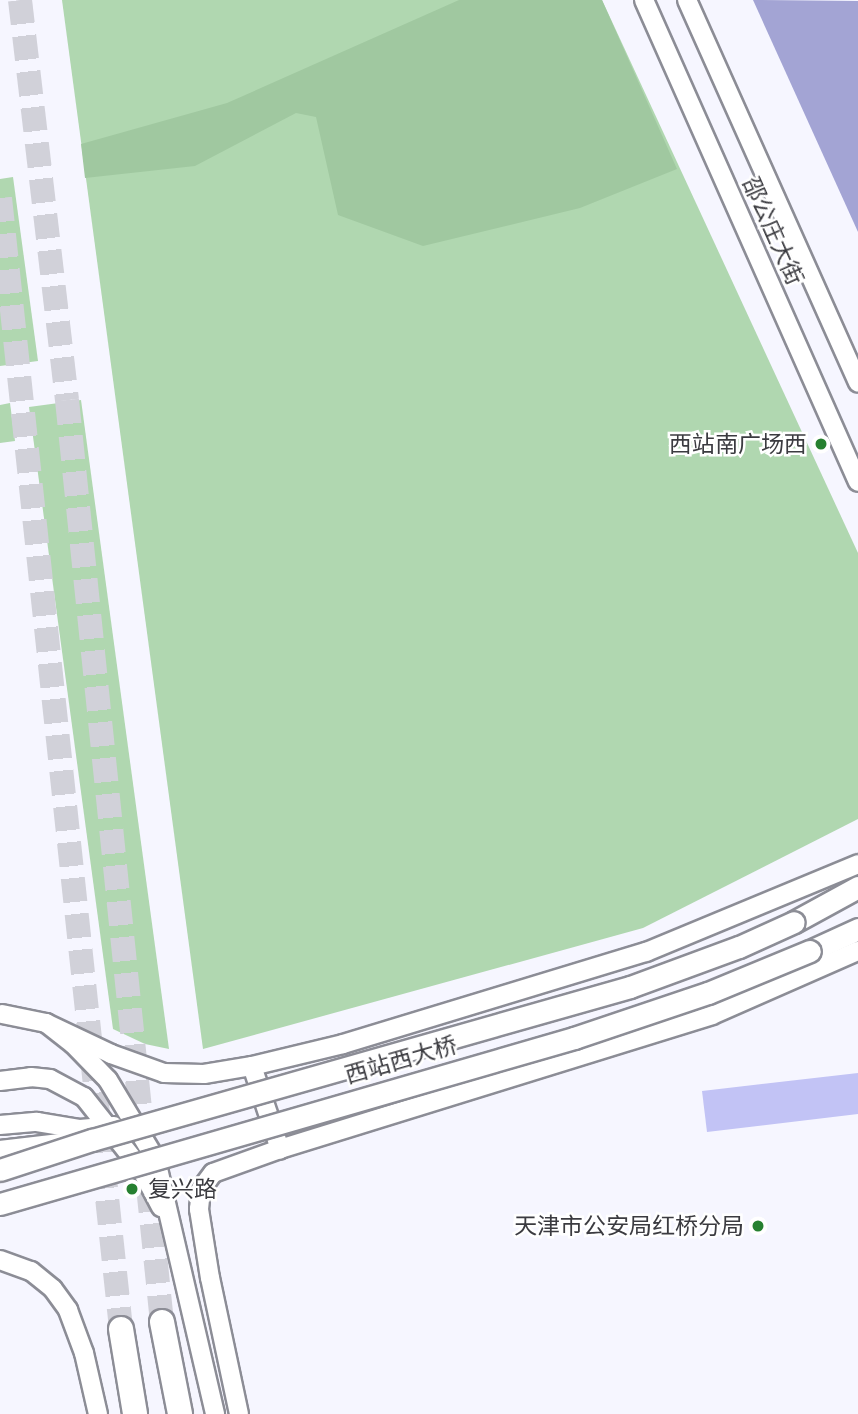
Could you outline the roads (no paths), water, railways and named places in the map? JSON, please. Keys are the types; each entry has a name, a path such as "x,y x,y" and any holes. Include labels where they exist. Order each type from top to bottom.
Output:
{"highway":[{"path":"162,1322 180,1414"},
{"path":"121,1329 135,1414"}],"main road":[{"name":"西站西大桥","path":"0,1170 99,1134 630,987 739,947 794,922 858,887"},
{"name":"西站西大桥","path":"0,1204 574,1038 708,993 858,929"}],"street":[{"name":"邵公庄大街","path":"644,0 858,482"},
{"name":"邵公庄大街","path":"687,0 858,382"},
{"path":"2,1014 46,1023 111,1054 164,1073 204,1074 252,1066 344,1044 646,953 858,864"},
{"path":"239,1414 210,1278 199,1198 201,1189 213,1173 280,1149 712,1015 858,951"},
{"path":"46,1023 73,1044 108,1080 156,1160 215,1414"},
{"path":"252,1066 280,1149"},
{"path":"0,1081 31,1077 50,1079 65,1085 84,1097 99,1134"},
{"path":"0,1150 99,1134 134,1121"},
{"path":"0,1125 37,1122 99,1134 141,1170 158,1199 181,1259"},
{"path":"0,1260 31,1271 53,1289 68,1310 83,1353 98,1414"}],"water":[{"path":"753,0 858,1 858,232"}],"tunnel":[{"path":"20,0 67,400 162,1322"},
{"path":"0,198 121,1329"}],"place":[{"name":"西站南广场西","path":"821,444"},
{"name":"复兴路","path":"132,1189"},
{"name":"天津市公安局红桥分局","path":"758,1226"}]}
